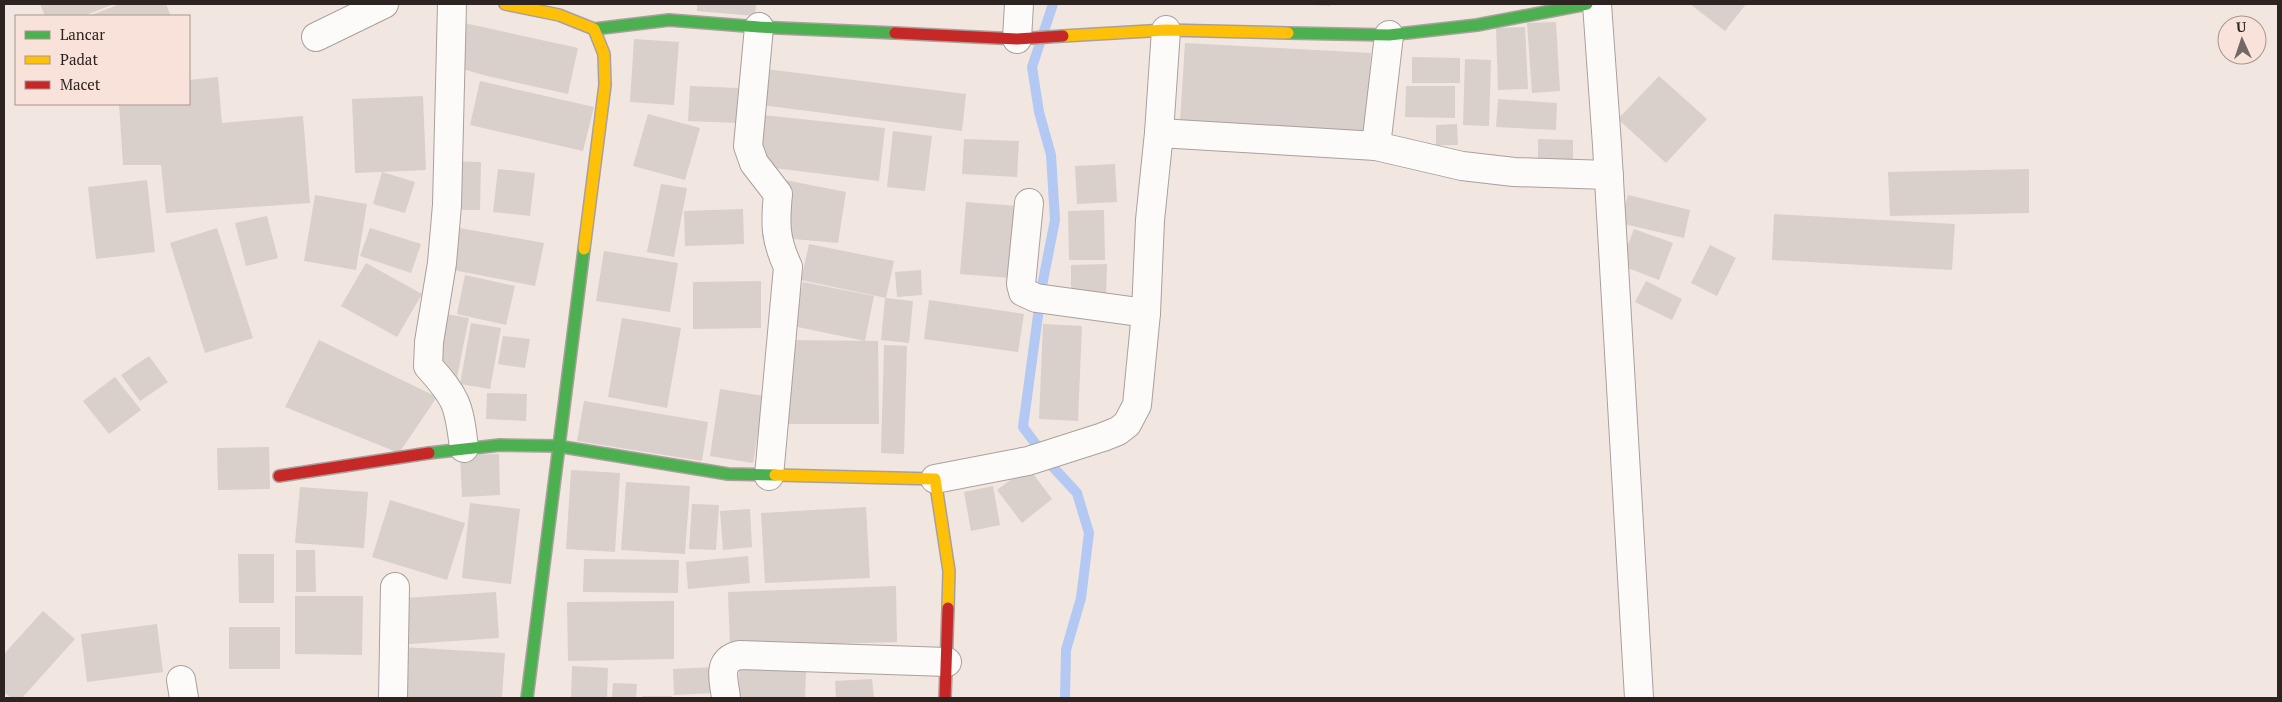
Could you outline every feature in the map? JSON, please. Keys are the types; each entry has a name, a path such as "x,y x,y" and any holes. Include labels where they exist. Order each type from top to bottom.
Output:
{"street":[{"path":"316,37 384,4"},
{"path":"452,4 447,205 442,263 428,342 428,366 453,396 460,411 464,448"},
{"path":"505,4 558,15 594,29 669,20 759,28 1022,39 1166,30 1389,35 1477,25 1588,4"},
{"path":"1019,4 1022,39"},
{"path":"1596,4 1609,175 1639,698"},
{"path":"759,28 748,146 754,163 778,194 776,216 778,244 788,267 769,476"},
{"path":"527,698 557,446 605,85 604,54 594,29"},
{"path":"279,476 464,448 500,445 557,446 728,474 935,479 1028,461 1118,431 1132,418 1137,405 1146,313 1150,220 1159,133 1166,30"},
{"path":"1376,146 1389,35"},
{"path":"1159,133 1376,146 1462,166 1514,172 1609,175"},
{"path":"1029,203 1021,284 1023,292 1042,299 1146,313"},
{"path":"935,479 949,571 945,698"},
{"path":"393,698 395,587"},
{"path":"726,698 724,664 728,658 739,655 947,662"}],"building":[{"path":"40,4 114,4 86,15 45,15"},
{"path":"120,4 166,4 171,15 92,15"},
{"path":"697,4 756,4 755,16 697,11"},
{"path":"1312,4 1331,4 1330,6"},
{"path":"1690,4 1746,4 1725,31"},
{"path":"455,21 578,48 568,94 487,76 452,66"},
{"path":"1556,22 1560,91 1532,93 1527,23"},
{"path":"1525,27 1528,89 1498,90 1496,28"},
{"path":"634,39 679,42 674,105 630,102"},
{"path":"1185,43 1371,53 1366,132 1180,122"},
{"path":"1412,57 1460,58 1460,83 1412,83"},
{"path":"1465,59 1491,60 1489,126 1463,125"},
{"path":"759,68 966,94 962,131 754,104"},
{"path":"1659,76 1707,119 1666,163 1618,119"},
{"path":"218,77 222,123 303,116 310,203 166,213 161,165 123,165 119,105 190,105 190,80"},
{"path":"480,81 594,107 583,151 470,125"},
{"path":"690,86 738,88 737,123 688,121"},
{"path":"1406,86 1455,86 1455,118 1405,117"},
{"path":"423,96 426,170 355,173 352,99"},
{"path":"1498,99 1557,103 1556,130 1496,127"},
{"path":"648,114 700,128 685,180 633,166"},
{"path":"763,115 885,128 879,181 759,166"},
{"path":"1457,124 1458,145 1436,145 1436,125"},
{"path":"893,131 932,136 925,191 887,187"},
{"path":"964,139 1019,141 1017,177 962,174"},
{"path":"1538,139 1573,140 1573,163 1538,163"},
{"path":"453,161 481,162 480,210 452,210"},
{"path":"1115,164 1117,202 1077,204 1075,166"},
{"path":"498,169 535,173 530,216 493,212"},
{"path":"2029,169 2029,213 1890,216 1888,172"},
{"path":"382,172 415,182 405,213 373,204"},
{"path":"147,180 155,252 96,259 88,187"},
{"path":"785,180 846,192 838,243 782,238"},
{"path":"661,184 687,188 674,257 647,252"},
{"path":"315,195 367,204 356,270 304,261"},
{"path":"1628,195 1690,210 1684,238 1620,223"},
{"path":"966,202 1017,206 1010,278 960,274"},
{"path":"743,209 744,244 685,246 684,211"},
{"path":"1104,210 1105,260 1069,260 1068,211"},
{"path":"1774,214 1955,224 1952,270 1772,260"},
{"path":"267,216 278,258 246,266 235,223"},
{"path":"454,227 544,243 535,286 448,269"},
{"path":"217,228 253,338 205,353 170,243"},
{"path":"370,228 421,244 411,273 360,256"},
{"path":"1634,229 1673,243 1659,280 1620,265"},
{"path":"809,244 894,261 886,298 801,280"},
{"path":"1710,245 1736,258 1717,296 1691,283"},
{"path":"604,251 678,263 670,312 596,301"},
{"path":"366,263 422,294 397,337 341,306"},
{"path":"1107,264 1106,296 1071,296 1071,265"},
{"path":"921,270 922,295 897,297 895,272"},
{"path":"465,275 515,286 506,325 457,314"},
{"path":"761,281 761,328 693,329 693,282"},
{"path":"1646,281 1682,299 1672,320 1635,302"},
{"path":"803,282 874,296 865,341 793,326"},
{"path":"885,298 913,301 909,343 881,340"},
{"path":"929,300 1024,314 1018,352 924,339"},
{"path":"440,313 469,318 457,377 434,366"},
{"path":"622,318 681,328 667,408 608,397"},
{"path":"471,323 501,328 490,389 460,384"},
{"path":"1043,324 1082,326 1078,421 1039,419"},
{"path":"503,336 530,339 525,368 498,364"},
{"path":"319,340 437,397 399,453 285,407"},
{"path":"785,340 878,341 879,424 779,424"},
{"path":"884,345 907,346 904,454 881,453"},
{"path":"149,356 168,382 140,401 121,375"},
{"path":"115,377 141,410 109,434 83,401"},
{"path":"720,389 764,396 753,463 710,456"},
{"path":"487,393 527,394 526,421 486,419"},
{"path":"584,401 708,422 702,461 577,441"},
{"path":"269,447 270,489 218,490 217,448"},
{"path":"499,454 500,495 462,497 460,455"},
{"path":"1028,467 1052,499 1022,523 997,490"},
{"path":"571,470 620,473 615,552 566,549"},
{"path":"626,482 690,486 685,554 621,550"},
{"path":"993,486 1000,525 971,531 964,492"},
{"path":"300,487 368,492 364,548 295,543"},
{"path":"390,500 465,523 447,580 372,557"},
{"path":"470,503 520,509 511,584 462,578"},
{"path":"692,504 719,505 716,550 689,549"},
{"path":"866,507 870,578 765,583 761,513"},
{"path":"750,509 752,547 723,550 720,511"},
{"path":"296,550 315,550 316,592 296,592"},
{"path":"238,554 274,554 274,603 239,603"},
{"path":"748,556 750,583 688,589 686,562"},
{"path":"584,559 679,560 678,593 583,592"},
{"path":"896,586 897,642 730,647 728,592"},
{"path":"496,592 499,638 409,644 405,598"},
{"path":"295,596 363,596 362,655 295,654"},
{"path":"674,601 674,659 568,661 567,602"},
{"path":"43,611 75,639 22,698 11,698 4,692 4,654"},
{"path":"157,624 163,672 87,682 81,634"},
{"path":"229,627 280,627 280,669 229,669"},
{"path":"402,647 505,653 502,698 399,698"},
{"path":"572,666 608,668 607,698 571,698"},
{"path":"714,667 715,693 674,695 673,669"},
{"path":"739,669 806,670 805,698 738,698"},
{"path":"872,679 874,698 836,698 835,681"},
{"path":"613,683 637,684 636,698 612,698"},
{"path":"642,696 672,696 672,698 642,698"}],"waterway":[{"path":"1053,4 1032,67 1039,112 1051,155 1055,220 1042,286 1023,427 1052,466 1077,493 1089,533 1081,598 1066,650 1065,698"}],"traffic: fast":[{"path":"1288,33 1389,35 1477,25 1587,4"},
{"path":"594,29 669,20 759,27 895,33"},
{"path":"527,698 584,249"},
{"path":"429,453 500,445 557,446 728,474 775,475"}],"traffic: slow":[{"path":"505,4 559,15 594,29 604,54 605,85 584,249"},
{"path":"1063,36 1166,30 1288,33"},
{"path":"775,475 935,479 949,571 948,608"}],"traffic: jam":[{"path":"895,33 1017,39 1063,36"},
{"path":"279,476 429,453"},
{"path":"945,698 948,608"}]}
